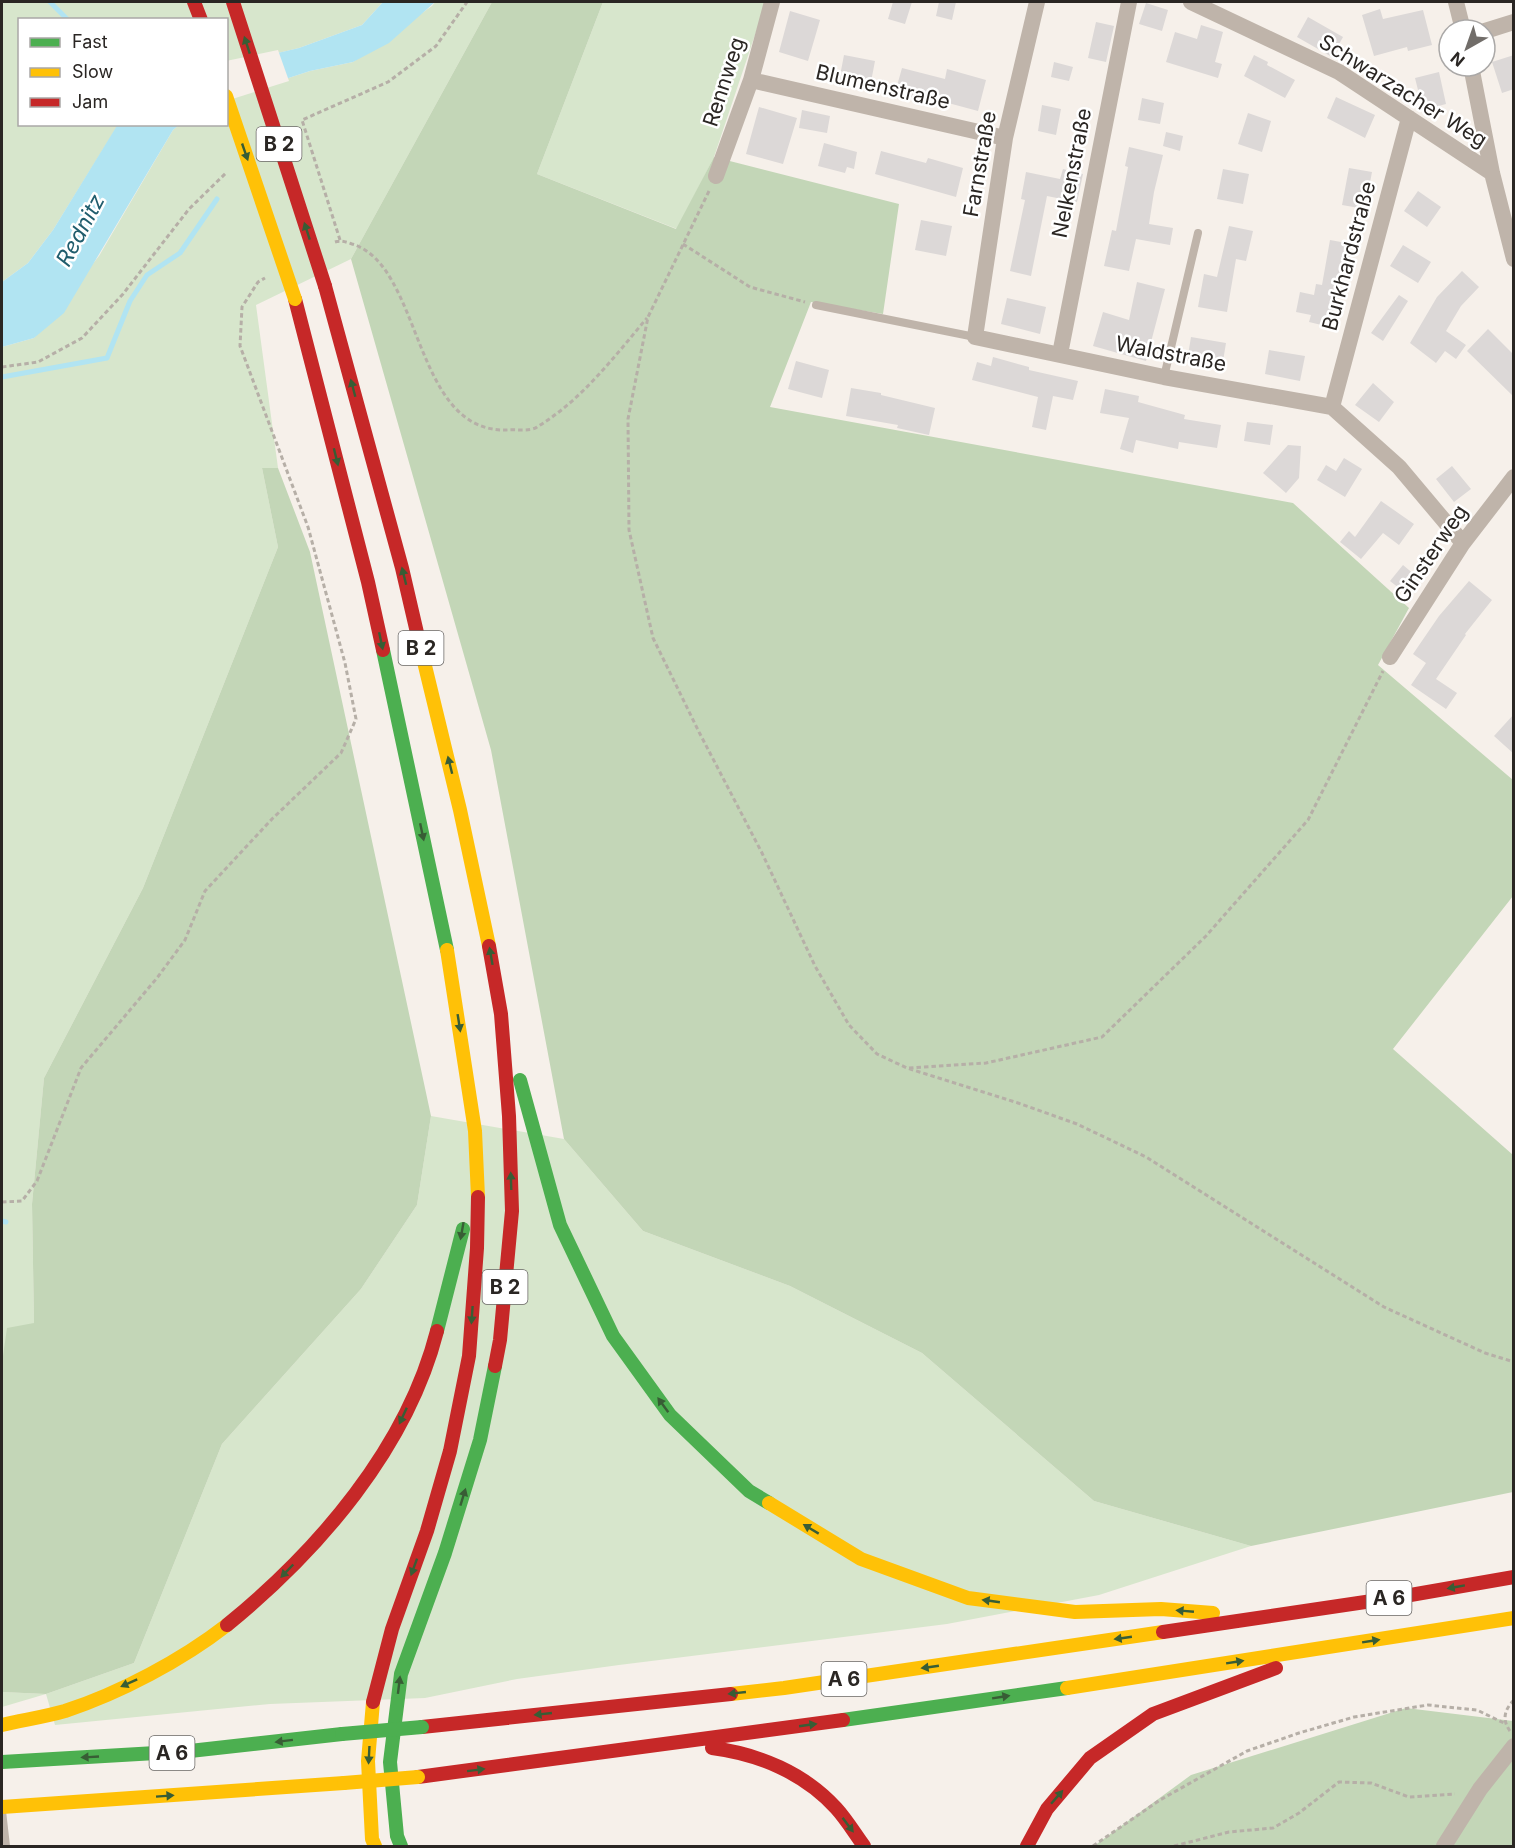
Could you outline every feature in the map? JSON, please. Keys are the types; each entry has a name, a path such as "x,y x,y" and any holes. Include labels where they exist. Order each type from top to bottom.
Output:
{"highway":[{"path":"194,2 200,18"},
{"name":"B 2","path":"233,2 325,286 402,568 460,810 488,940 501,1014 509,1116 512,1211 500,1340 480,1440 445,1553 401,1674 390,1762 397,1836 401,1846"},
{"name":"B 2","path":"228,102 295,299 368,582 446,942 475,1131 478,1190 477,1248 469,1356 450,1451 427,1531 392,1629 374,1694 368,1761 372,1839 375,1846"},
{"path":"501,1014 560,1225 613,1336 670,1415 749,1491 861,1559 968,1598 1075,1612 1161,1609 1264,1617"},
{"path":"2,1725 66,1710 154,1671 223,1627 280,1579 329,1526 356,1492 395,1432 427,1365 458,1253 475,1131"},
{"name":"A 6","path":"2,1762 190,1752 784,1688 1264,1617 1514,1577"},
{"name":"A 6","path":"2,1807 418,1777 625,1752 1314,1650 1514,1618"},
{"path":"1027,1846 1047,1809 1090,1758 1153,1714 1269,1672 1314,1650"},
{"path":"625,1752 714,1748 746,1753 792,1772 800,1778 831,1803 864,1846"}],"street":[{"name":"Rennweg","path":"716,176 751,80 772,2"},
{"name":"Farnstraße","path":"975,337 1005,138 1037,2"},
{"name":"Nelkenstraße","path":"1060,354 1130,2"},
{"name":"Schwarzacher Weg","path":"1191,2 1339,72 1492,173"},
{"path":"1456,2 1460,18"},
{"path":"1497,27 1514,22"},
{"path":"1472,78 1492,173 1514,259"},
{"name":"Blumenstraße","path":"751,80 1005,138"},
{"name":"Burkhardstraße","path":"1332,407 1409,117"},
{"name":"Waldstraße","path":"975,337 1164,376 1332,407"},
{"path":"1332,407 1400,467 1463,543"},
{"name":"Ginsterweg","path":"1390,657 1463,543 1514,477"},
{"path":"1444,1846 1480,1789 1514,1746"}],"lane":[{"path":"1164,376 1198,233"},
{"name":"Waldstraße","path":"816,305 975,337"},
{"path":"2,1807 6,1846"}],"path":[{"path":"293,125 388,82 436,46 467,2"},
{"path":"303,120 340,240"},
{"path":"2,367 38,362 82,338 123,294 189,209 229,170"},
{"path":"716,176 648,317 628,419 629,530 653,638 762,853 815,966 849,1025 877,1054 908,1068 1067,1120 1146,1156 1384,1307 1485,1353 1514,1362"},
{"path":"332,243 340,240 359,246 377,258 398,292 416,338 447,401 469,419 490,430 535,429 582,393 648,317"},
{"path":"683,244 750,287 816,305"},
{"path":"2,1202 22,1201 37,1181 81,1068 157,978 185,940 205,891 272,819 340,753 356,719 345,663 308,527 240,346 242,307 258,282 268,276"},
{"path":"908,1068 986,1063 1102,1037 1206,936 1308,820 1390,657"},
{"path":"1506,1724 1504,1714 1514,1700"},
{"path":"1093,1846 1160,1800 1247,1750 1354,1717 1428,1705 1478,1710 1506,1724 1514,1734"},
{"path":"1174,1846 1229,1832 1273,1828 1299,1813 1339,1782 1371,1783 1409,1797 1446,1796 1480,1789"}],"green space":[{"path":"2,2 383,2 362,25 299,48 228,65 228,18 18,18 18,126 117,126 53,230 28,263 2,282"},
{"path":"435,2 492,2 351,259 256,305 278,468 262,468 278,547 143,888 44,1078 32,1204 34,1323 2,1363 2,347 34,338 99,256 173,130 178,126 228,126 228,98 310,71 353,62"},
{"path":"492,2 603,2 537,174 676,229 714,157 899,204 883,314 811,302 770,407 1293,503 1409,608 1378,665 1513,780 1513,896 1393,1049 1513,1155 1513,1492 1251,1546 1094,1501 922,1353 790,1286 643,1231 564,1139 491,750 351,259"},
{"path":"603,2 766,2 714,157 677,229 537,174"},
{"path":"262,468 278,468 310,552 431,1116 417,1205 361,1289 222,1444 134,1663 46,1694 2,1692 2,1363 7,1328 34,1323 32,1204 44,1078 143,888 278,547"},
{"path":"431,1116 564,1139 643,1231 790,1286 922,1353 1094,1501 1251,1546 1099,1595 947,1624 517,1679 425,1698 270,1704 55,1725 46,1694 134,1663 222,1444 361,1289 417,1205"},
{"path":"2,1692 46,1694 2,1707"},
{"path":"1406,1708 1513,1721 1513,1846 1094,1846 1191,1775"}],"water":[{"path":"383,2 435,2 389,43 353,62 310,71 228,98 228,65 299,48 362,25"},
{"name":"Rednitz","path":"117,126 178,126 173,130 64,313 34,338 2,347 2,282 28,263 53,230"}],"pier":[{"path":"278,50 289,81 228,100 228,61"}],"building":[{"path":"893,2 912,2 905,24 888,19"},
{"path":"939,2 956,2 952,20 936,16"},
{"path":"1146,3 1168,10 1162,31 1139,24"},
{"path":"1380,9 1383,19 1423,10 1432,45 1408,51 1407,47 1374,56 1362,15"},
{"path":"790,11 820,20 808,61 779,52"},
{"path":"1308,17 1343,37 1332,57 1297,37"},
{"path":"1096,22 1114,26 1106,62 1088,58"},
{"path":"1201,25 1223,32 1215,62 1222,64 1218,78 1166,62 1175,32 1197,39"},
{"path":"844,55 875,61 870,87 839,81"},
{"path":"1254,55 1295,80 1285,98 1244,76"},
{"path":"1514,55 1514,89 1502,93 1497,78 1497,60"},
{"path":"1054,62 1073,67 1069,81 1051,77"},
{"path":"902,68 945,79 947,69 986,80 978,111 926,97 925,101 895,93"},
{"path":"1437,72 1446,104 1423,110 1415,78"},
{"path":"1336,97 1375,115 1365,138 1327,118"},
{"path":"1142,98 1164,103 1160,124 1138,120"},
{"path":"1042,105 1061,109 1056,135 1038,131"},
{"path":"759,107 797,118 783,164 746,154"},
{"path":"802,110 830,116 827,133 799,128"},
{"path":"1248,113 1271,121 1262,152 1238,144"},
{"path":"1166,132 1183,136 1180,151 1163,146"},
{"path":"824,143 857,152 854,169 847,167 845,173 818,166"},
{"path":"1129,147 1163,155 1149,224 1173,228 1170,245 1136,239 1129,271 1104,266 1112,230 1116,231 1128,167 1125,166"},
{"path":"881,151 926,163 928,158 963,168 956,197 875,174"},
{"path":"1349,168 1372,172 1365,209 1342,205"},
{"path":"1063,169 1083,174 1077,202 1047,196 1031,276 1010,271 1025,200 1021,199 1026,172 1060,179"},
{"path":"1223,169 1249,174 1243,204 1217,199"},
{"path":"1418,191 1441,207 1427,227 1404,211"},
{"path":"921,220 952,226 946,256 915,250"},
{"path":"1229,226 1253,231 1246,261 1236,259 1227,312 1198,307 1204,274 1217,277"},
{"path":"1330,240 1352,244 1348,267 1342,266 1330,327 1309,322 1311,315 1296,312 1300,292 1314,295 1316,284 1322,285"},
{"path":"1403,245 1431,262 1418,283 1390,266"},
{"path":"1462,271 1479,287 1461,306 1446,331 1466,345 1456,359 1445,351 1436,363 1410,343 1437,297"},
{"path":"1137,282 1165,289 1146,361 1093,346 1103,312 1129,320"},
{"path":"1399,295 1408,301 1383,341 1371,333"},
{"path":"1007,298 1046,307 1040,334 1001,324"},
{"path":"1488,329 1514,355 1514,397 1467,351"},
{"path":"1191,337 1226,343 1222,367 1187,361"},
{"path":"1269,350 1305,356 1300,381 1265,374"},
{"path":"993,357 1029,367 1029,370 1078,381 1073,400 1053,396 1046,430 1032,427 1038,397 972,380 977,362 991,366"},
{"path":"796,361 829,370 822,398 788,389"},
{"path":"1373,383 1394,402 1379,422 1355,405"},
{"path":"851,388 881,393 881,395 935,408 929,435 897,428 898,425 846,416"},
{"path":"1105,389 1139,396 1138,402 1185,415 1184,419 1221,425 1217,448 1179,442 1178,449 1136,440 1133,453 1120,449 1129,418 1100,413"},
{"path":"1247,422 1273,425 1270,445 1244,441"},
{"path":"1288,445 1301,446 1299,478 1286,493 1263,473"},
{"path":"1344,458 1362,469 1345,497 1317,480 1326,465 1336,471"},
{"path":"1452,466 1471,489 1454,502 1436,479"},
{"path":"1381,501 1414,524 1399,545 1383,533 1361,559 1340,542 1349,531 1355,537"},
{"path":"1403,565 1421,580 1409,596 1390,581"},
{"path":"1469,581 1492,600 1465,634 1436,679 1457,693 1446,709 1411,685 1426,663 1413,654 1439,616"},
{"path":"1514,714 1514,754 1494,736"}],"waterway":[{"path":"50,2 66,18"},
{"path":"2,377 107,358 130,301 147,275 180,253 217,199"},
{"path":"2,1221 6,1222"}],"traffic: fast":[{"path":"383,650 447,950"},
{"path":"520,1080 560,1225 613,1336 670,1415 749,1491 769,1503"},
{"path":"437,1331 463,1229"},
{"path":"401,1846 397,1836 390,1762 401,1674 445,1553 480,1440 495,1366"},
{"path":"843,1720 1067,1688"},
{"path":"342,1734 422,1727"},
{"path":"2,1762 190,1751 342,1734"}],"traffic: slow":[{"path":"228,102 295,299"},
{"path":"418,637 460,810 489,946"},
{"path":"447,950 475,1131 478,1197"},
{"path":"769,1503 861,1559 968,1598 1075,1612 1161,1609 1213,1613"},
{"path":"1067,1688 1514,1618"},
{"path":"2,1725 65,1711 107,1695 170,1663 227,1625"},
{"path":"731,1694 1163,1632"},
{"path":"373,1702 368,1761 372,1839 375,1846"},
{"path":"344,1783 418,1777"},
{"path":"2,1807 344,1783"}],"traffic: jam":[{"path":"194,2 200,18"},
{"path":"233,2 325,286"},
{"path":"325,286 402,568 418,637"},
{"path":"295,299 368,582 383,650"},
{"path":"489,946 501,1014 509,1116 512,1211 500,1340 495,1366"},
{"path":"373,1702 392,1629 427,1531 450,1451 469,1356 477,1248 478,1197"},
{"path":"227,1625 294,1564 355,1494 382,1456 404,1416 423,1374 437,1331"},
{"path":"1163,1632 1399,1597 1514,1577"},
{"path":"1027,1846 1047,1809 1090,1758 1153,1714 1276,1668"},
{"path":"422,1727 731,1694"},
{"path":"418,1777 843,1720"},
{"path":"712,1748 763,1760 795,1775 836,1808 864,1846"}]}
